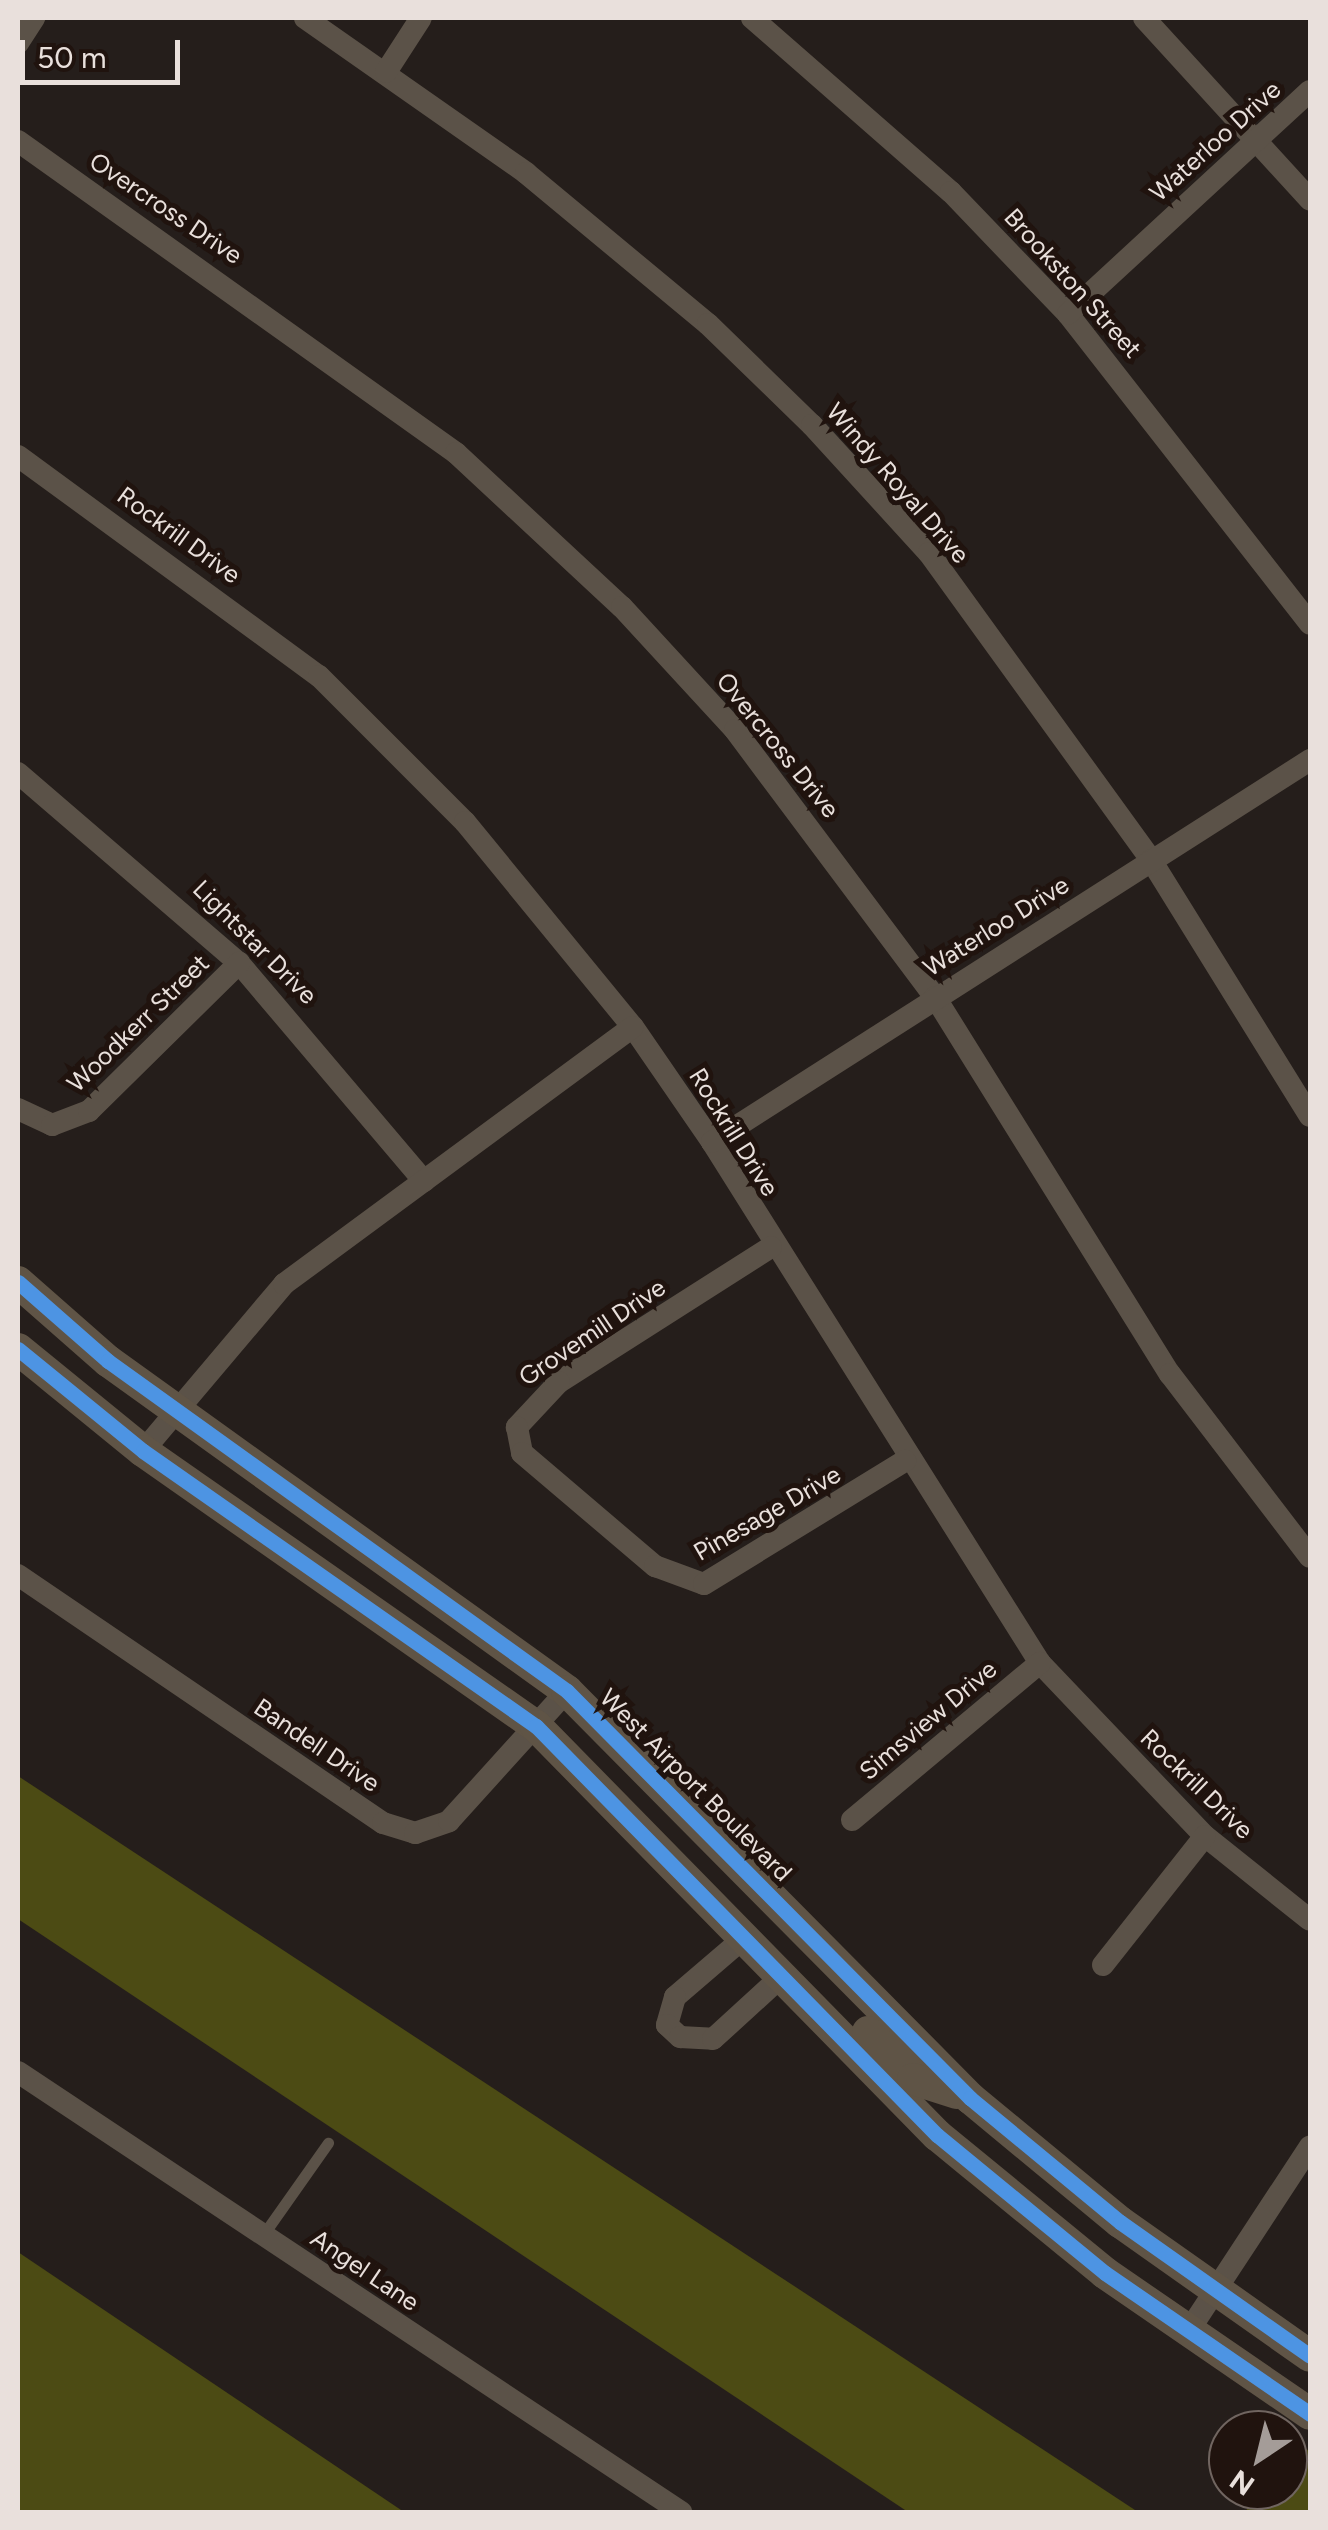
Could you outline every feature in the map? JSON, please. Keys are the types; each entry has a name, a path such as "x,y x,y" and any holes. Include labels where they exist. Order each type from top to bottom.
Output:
{"main road":[{"name":"West Airport Boulevard","path":"18,1282 175,1410 566,1691 970,2098 1215,2290 1310,2356"},
{"path":"18,1349 142,1451 536,1726 937,2135 1188,2332 1310,2414"},
{"path":"745,1937 778,1936 913,2079 970,2098"}],"street":[{"path":"18,42 34,18"},
{"name":"Windy Royal Drive","path":"305,18 526,172 812,425 929,553 1151,860 1310,1116"},
{"path":"386,72 421,18"},
{"name":"Brookston Street","path":"752,18 951,192 1068,314 1310,624"},
{"path":"1144,18 1310,200"},
{"name":"Waterloo Drive","path":"1068,314 1310,91"},
{"name":"Overcross Drive","path":"18,141 456,453 608,594 735,730 934,996 1170,1374 1310,1557"},
{"name":"Rockrill Drive","path":"18,456 319,676 465,822 633,1027 712,1142 771,1246 906,1462 1040,1664 1204,1836 1310,1920"},
{"name":"Waterloo Drive","path":"712,1142 934,996 1310,760"},
{"name":"Lightstar Drive","path":"18,773 239,963 424,1181"},
{"name":"Woodkerr Street","path":"18,1109 52,1125 89,1110 239,963"},
{"path":"142,1451 284,1284 633,1027"},
{"name":"Grovemill Drive","path":"606,1527 522,1453 518,1428 528,1408 771,1246"},
{"name":"Pinesage Drive","path":"606,1527 680,1582 704,1584 906,1462"},
{"name":"Bandell Drive","path":"18,1575 383,1824 416,1832 449,1821 566,1691"},
{"name":"Simsview Drive","path":"852,1820 1040,1664"},
{"path":"1103,1965 1204,1836"},
{"path":"745,1937 674,1997 667,2025 697,2043 713,2039 781,1977"},
{"name":"Angel Lane","path":"18,2072 681,2512"},
{"path":"1188,2332 1310,2146"}],"lane":[{"path":"263,2235 328,2143"}],"shaded area":[{"path":"18,1776 1138,2512 908,2512 18,1919"},
{"path":"18,2252 404,2512 18,2512"},
{"path":"1310,2452 1310,2512 1245,2512 1308,2510"}],"cycle path":[{"path":"18,1282 108,1361 567,1691 970,2098 1120,2222 1310,2356"},
{"path":"18,1349 143,1451 536,1726 937,2135 1105,2273 1310,2414"}]}
